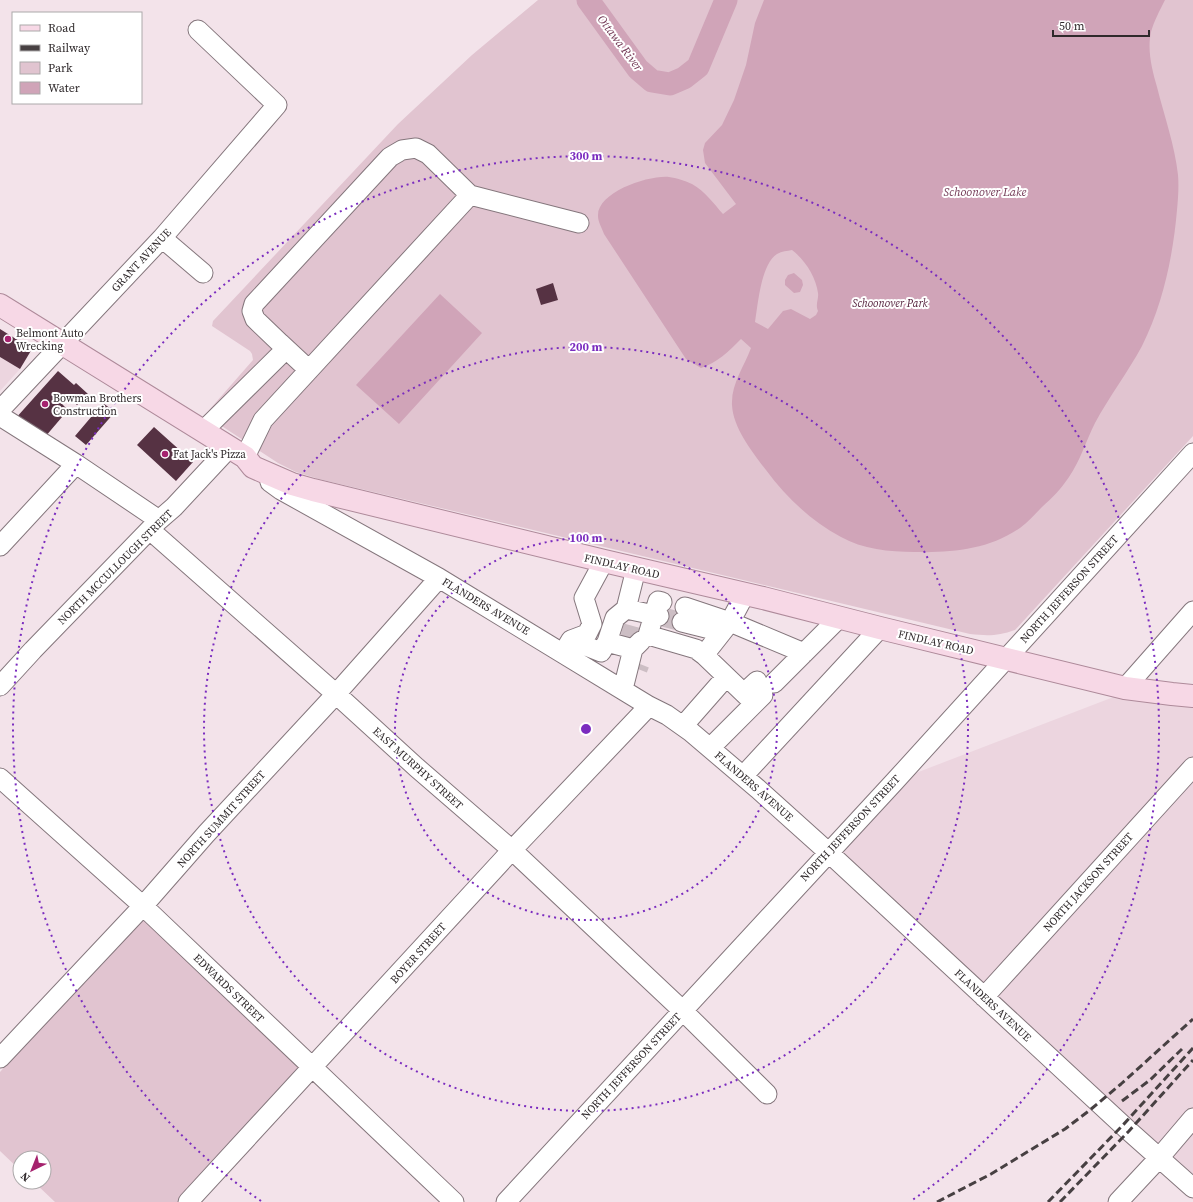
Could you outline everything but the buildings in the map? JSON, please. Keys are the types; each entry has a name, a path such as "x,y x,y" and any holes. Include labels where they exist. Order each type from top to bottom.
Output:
{"main road":[{"name":"FINDLAY ROAD","path":"0,305 203,431 242,457 292,484 604,562 763,598 1125,688 1193,696"}],"street":[{"name":"GRANT AVENUE","path":"0,410 162,238 277,104 198,30"},
{"path":"309,370 255,319 252,311 254,304 390,157 402,150 416,148 428,154 470,195 579,223"},
{"name":"NORTH MCCULLOUGH STREET","path":"0,686 33,650 174,507 242,457 263,420 470,195"},
{"path":"162,238 203,273"},
{"path":"203,431 282,353 283,348 280,343"},
{"name":"EAST MURPHY STREET","path":"0,416 76,464 155,525 416,767 512,850 682,1010 767,1094"},
{"name":"NORTH JEFFERSON STREET","path":"506,1202 895,781 1193,453"},
{"name":"FLANDERS AVENUE","path":"242,457 266,479 281,490 439,578 567,646 649,706 667,715 683,726 743,776 828,852 1193,1188"},
{"path":"0,546 76,464"},
{"path":"567,646 587,634 592,624 584,598 604,562"},
{"path":"624,687 635,634 636,569"},
{"name":"NORTH SUMMIT STREET","path":"0,1058 143,906 206,834 336,694 439,578"},
{"path":"704,655 726,627 745,594"},
{"path":"1125,688 1193,611"},
{"path":"684,614 804,653"},
{"path":"710,748 764,685 804,653 839,618"},
{"path":"743,776 880,628"},
{"path":"567,646 601,652 635,634 696,649 726,677 764,685"},
{"path":"683,726 726,677"},
{"name":"BOYER STREET","path":"188,1202 512,850 649,706"},
{"name":"NORTH JACKSON STREET","path":"984,997 1193,767"},
{"name":"EDWARDS STREET","path":"0,778 143,906 454,1202"},
{"path":"1118,1202 1159,1158 1193,1118"}],"shaded area":[{"path":"0,357 20,369 0,391"},
{"path":"1124,693 1193,708 1193,1188 828,852 895,781"}],"green space":[{"name":"Schoonover Park","path":"538,0 1193,0 1193,436 1015,630 993,635 970,634 319,479 296,472 278,463 211,419 208,414 210,409 253,360 250,351 212,326 213,321 398,124 472,55"},
{"path":"142,917 304,1066 180,1202 55,1202 42,1190 52,1190 52,1150 12,1150 12,1162 0,1151 0,1072"}],"water":[{"name":"Schoonover Lake","path":"764,0 1165,0 1151,32 1150,53 1153,74 1169,131 1178,175 1177,210 1173,245 1166,280 1156,314 1142,346 1095,423 1073,471 1056,493 1029,521 1008,535 982,546 955,551 895,551 876,549 849,541 819,524 782,490 744,440 736,422 733,414 732,397 738,376 751,348 741,339 718,360 701,368 686,359 604,234 599,223 598,216 600,207 615,193 637,182 649,179 669,177 692,184 705,194 723,214 736,204 705,163 703,150 705,143 722,125 734,100 746,65 755,23","holes":["792,250 809,269 815,281 818,293 818,311 816,315 810,319 791,309 783,311 768,329 755,322 761,285 767,266 777,254"]},
{"path":"794,273 802,280 803,285 800,292 794,293 785,285 785,280 788,275"},
{"path":"440,294 482,333 399,424 356,385"}],"waterway":[{"name":"Ottawa River","path":"588,0 638,69 652,81 670,84 684,78 698,67 726,0"}],"tunnel":[{"path":"659,616 682,622"},
{"path":"629,641 633,626"},
{"path":"638,669 640,664"}],"railway":[{"path":"937,1202 991,1174 1065,1129 1121,1084 1193,1019"},
{"path":"1048,1202 1123,1125 1193,1048"},
{"path":"1122,1101 1150,1080 1182,1049"},
{"path":"1060,1202 1129,1131 1193,1060"}],"place":[{"name":"Belmont Auto Wrecking","path":"8,339"},
{"name":"Bowman Brothers Construction","path":"45,404"},
{"name":"Fat Jack's Pizza","path":"165,454"}]}
